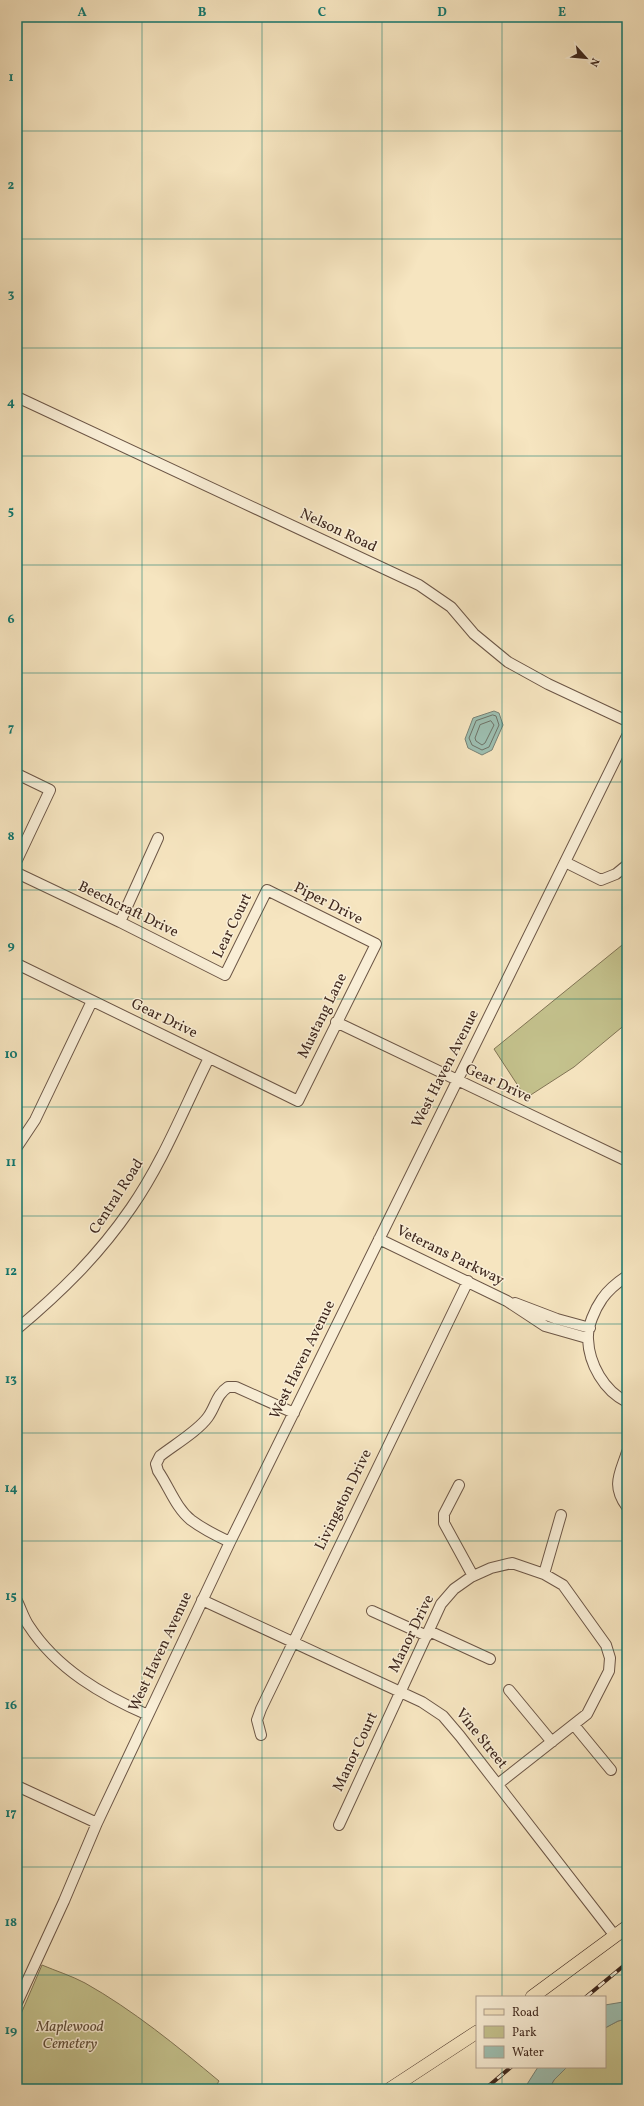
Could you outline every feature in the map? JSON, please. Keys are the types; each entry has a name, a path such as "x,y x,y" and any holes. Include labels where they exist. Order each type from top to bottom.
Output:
{"main road":[{"path":"533,1996 627,1927"},
{"path":"390,2089 476,2033"}],"street":[{"name":"Nelson Road","path":"17,397 419,585 451,607 474,634 508,662 548,684 627,721"},
{"name":"West Haven Avenue","path":"17,2003 64,1901 97,1823 202,1600 627,736"},
{"path":"17,774 50,790 17,860"},
{"path":"120,922 158,838"},
{"path":"565,862 601,880 616,874 627,865"},
{"name":"Beechcraft Drive","path":"17,873 120,922 225,975"},
{"name":"Piper Drive","path":"267,890 376,944"},
{"name":"Lear Court","path":"225,975 267,890"},
{"name":"Mustang Lane","path":"298,1101 376,944"},
{"name":"Gear Drive","path":"17,964 298,1101"},
{"path":"17,1147 35,1120 92,1001"},
{"name":"Gear Drive","path":"336,1022 627,1161"},
{"name":"Central Road","path":"17,1329 64,1289 115,1231 150,1176 209,1058"},
{"name":"Veterans Parkway","path":"379,1239 507,1301 565,1321 589,1333"},
{"path":"627,1276 602,1298 593,1315 589,1333 596,1370 605,1385 619,1398 627,1402"},
{"name":"Livingston Drive","path":"261,1735 257,1720 259,1714 468,1281"},
{"path":"230,1542 191,1520 181,1509 156,1464 160,1456 208,1417 218,1396 228,1387 236,1387 294,1413"},
{"path":"627,1452 617,1483 622,1499 627,1507"},
{"path":"459,1485 444,1514 444,1523 473,1576"},
{"path":"544,1574 561,1515"},
{"name":"Manor Drive","path":"400,1693 441,1604 454,1588 473,1576 491,1568 512,1563 544,1574 563,1585 606,1645 610,1658 609,1672 587,1714 498,1784"},
{"name":"Vine Street","path":"202,1600 422,1702 443,1716 498,1784 615,1936"},
{"path":"17,1601 29,1626 65,1667 98,1691 148,1716"},
{"path":"372,1611 490,1660"},
{"path":"509,1690 552,1742"},
{"name":"Manor Court","path":"339,1825 400,1693"},
{"path":"574,1725 611,1770"},
{"path":"17,1786 97,1823"}],"green space":[{"path":"627,941 627,1023 574,1067 526,1098 494,1049"},
{"name":"Maplewood Cemetery","path":"42,1965 85,1983 137,2017 171,2042 219,2081 214,2089 17,2089 17,2023"},
{"path":"627,2019 627,2089 549,2089 554,2080 566,2068 606,2068 606,2027 618,2021"}],"water":[{"path":"494,711 499,713 503,725 492,750 482,755 468,748 465,739 473,718"},
{"path":"627,2002 627,2019 618,2021 606,2027 606,2005"},
{"path":"537,2068 566,2068 554,2080 549,2089 524,2089"}],"railway":[{"path":"587,1996 627,1963"},
{"path":"485,2089 510,2068"}]}
